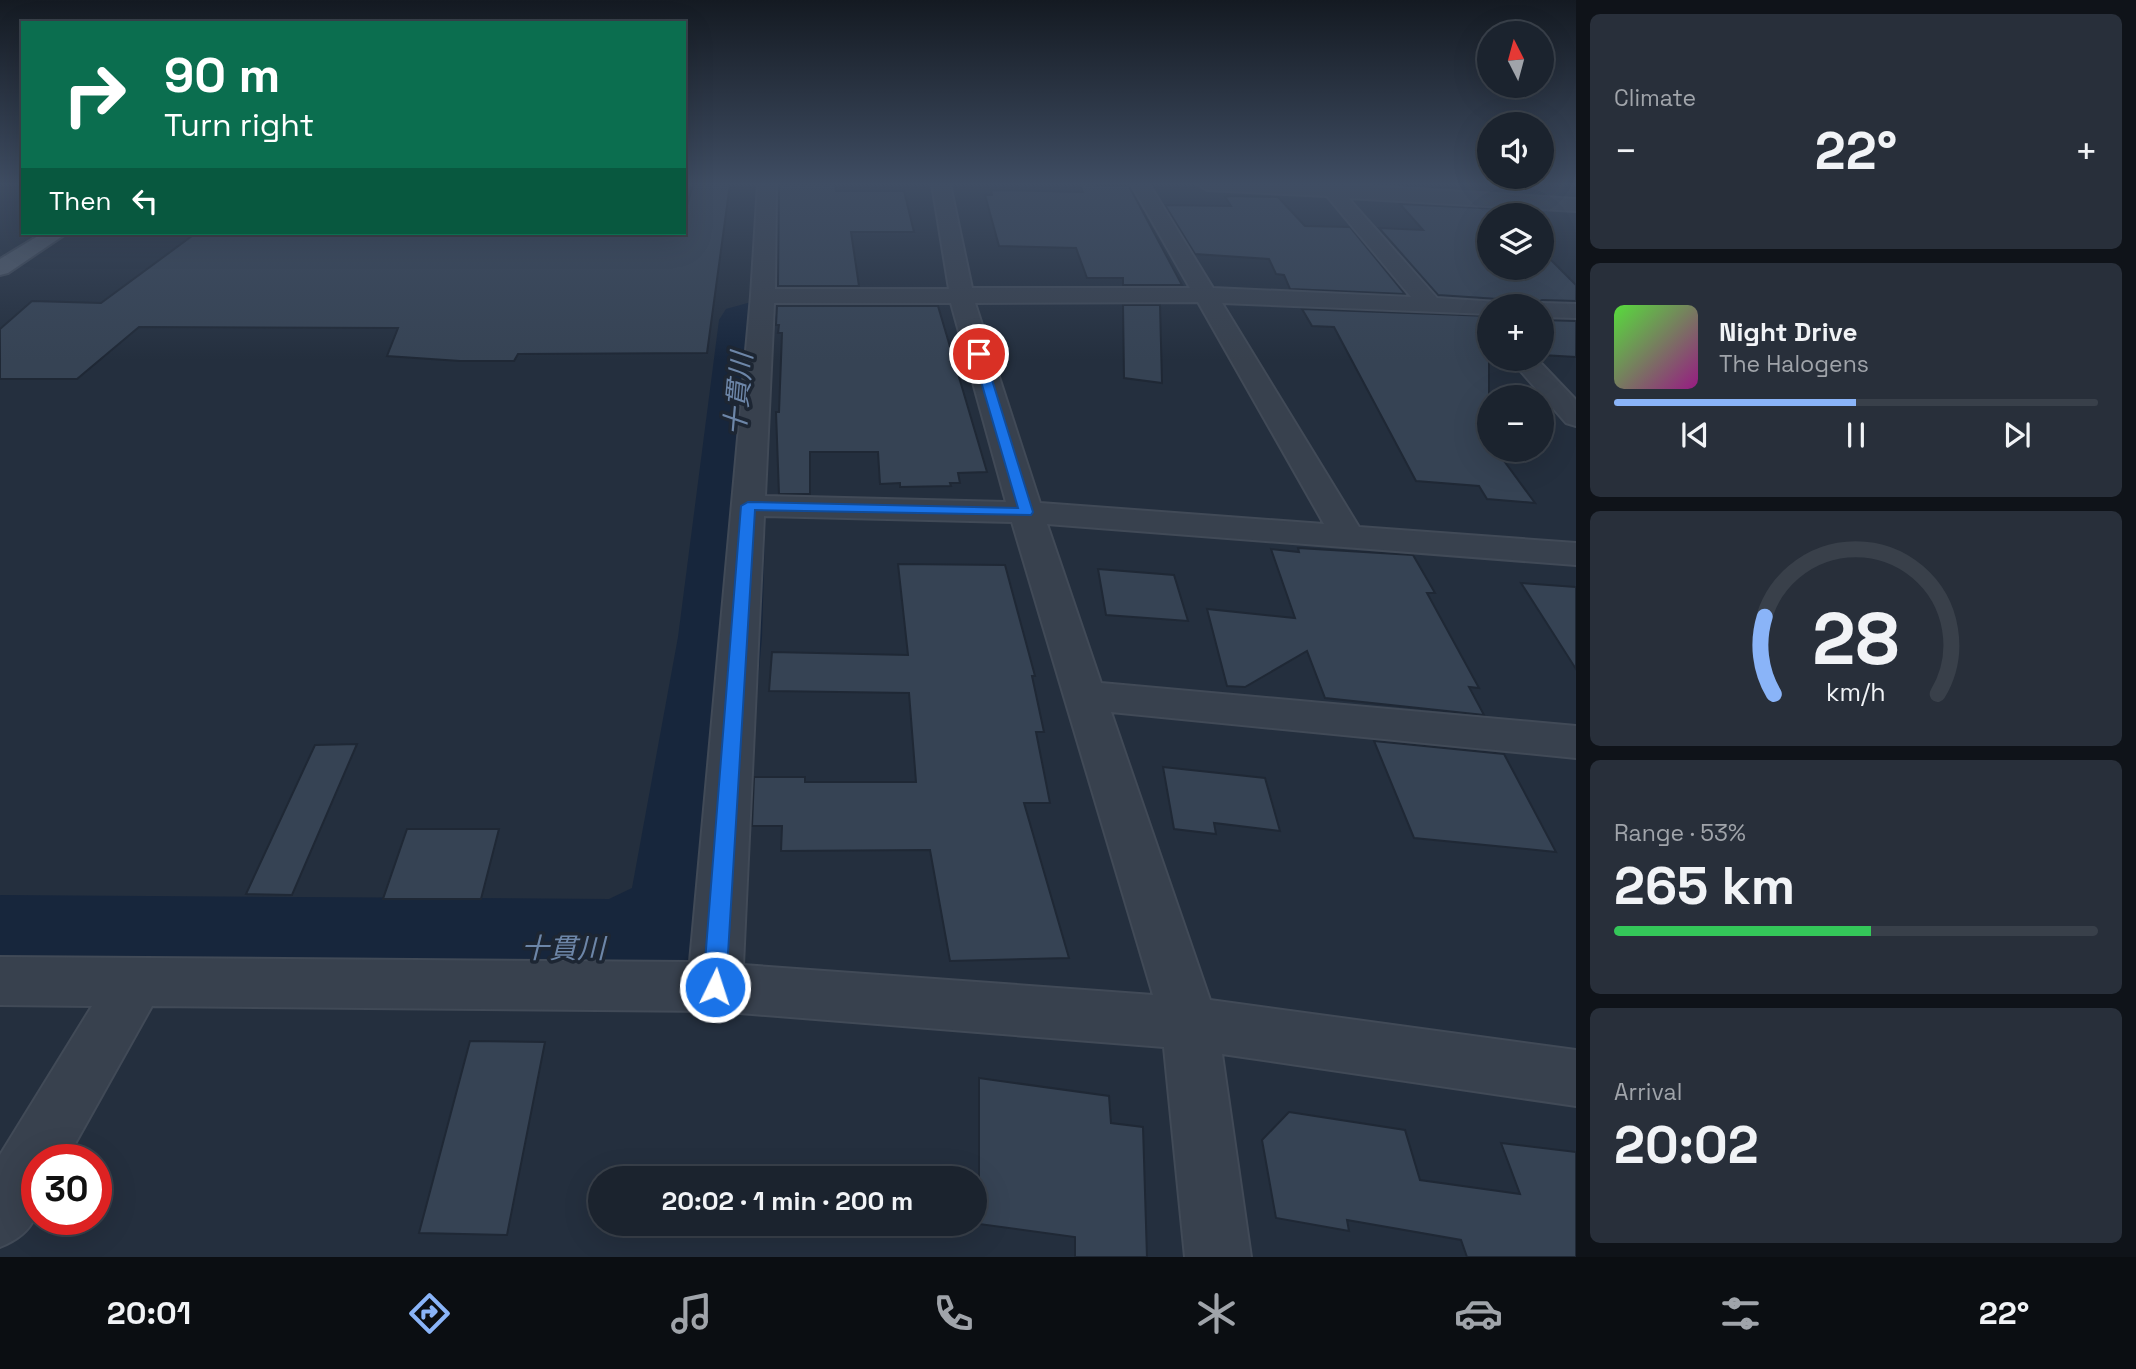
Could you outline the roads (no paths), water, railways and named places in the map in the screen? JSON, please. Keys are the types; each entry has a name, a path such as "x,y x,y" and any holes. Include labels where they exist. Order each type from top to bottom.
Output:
{"main road":[{"path":"1,267 41,243"}],"street":[{"path":"715,987 765,243"},
{"path":"951,243 960,293 1026,512 1190,1023 1218,1257"},
{"path":"1174,243 1348,537"},
{"path":"1377,243 1430,304"},
{"path":"763,296 960,293 1204,295 1430,304 1477,311"},
{"path":"1554,311 1576,312"},
{"path":"1534,371 1576,417"},
{"path":"748,506 1026,512 1576,554"},
{"path":"1084,695 1576,742"},
{"path":"0,981 715,987 1190,1023 1576,1078"},
{"path":"0,1215 136,981"}],"waterway":[{"name":"十貫川","path":"0,943 620,948 682,915 720,637 737,398 745,320 751,318"}]}
